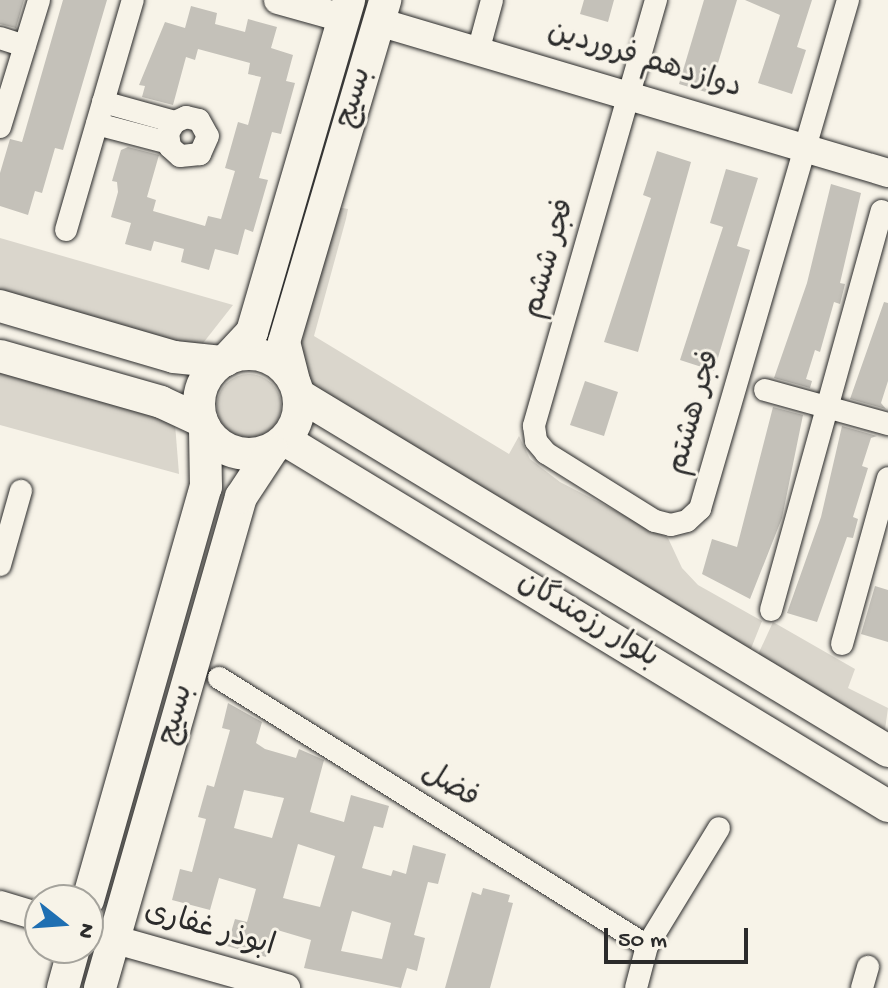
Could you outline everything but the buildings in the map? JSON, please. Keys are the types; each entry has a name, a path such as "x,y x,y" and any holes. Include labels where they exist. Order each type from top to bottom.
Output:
{"main road":[{"name":"بسیج","path":"224,361 252,332 346,9"},
{"name":"بسیج","path":"296,388 284,342 382,11"},
{"path":"0,306 174,357 224,361 265,356 296,388 299,411 278,445 234,452 203,424 161,402 0,356"},
{"path":"203,424 202,388 224,361"},
{"name":"بلوار رزمندگان","path":"296,388 888,751"},
{"name":"بسیج","path":"93,884 206,487 203,424"},
{"name":"بسیج","path":"104,927 241,497 278,445"},
{"name":"بلوار رزمندگان","path":"278,445 888,806"},
{"path":"63,988 70,964"},
{"name":"بسیج","path":"100,964 100,988"}],"street":[{"path":"0,127 39,0"},
{"path":"66,230 133,0"},
{"path":"278,0 346,9"},
{"path":"479,48 492,0"},
{"name":"فجر ششم","path":"536,441 534,426 656,0"},
{"name":"فجر هشتم","path":"536,441 546,453 655,521 671,525 687,521 700,509 848,0"},
{"name":"دوازدهم فروردین","path":"382,11 479,48 888,173"},
{"path":"0,38 25,46"},
{"path":"97,124 172,133 103,102"},
{"path":"771,610 882,211"},
{"path":"765,390 888,424"},
{"path":"842,644 888,478"},
{"path":"0,565 21,491"},
{"name":"فضل","path":"219,678 647,946"},
{"path":"636,988 647,946 719,828"},
{"path":"0,905 24,912"},
{"name":"ابوذر غفاری","path":"104,937 286,988"}],"shaded area":[{"path":"337,207 348,209 314,336 509,454 519,436 530,459 560,482 668,538 682,568 698,585 762,621 748,656 308,386 300,347"},
{"path":"0,238 233,305 200,347 0,305"},
{"path":"0,357 175,424 179,474 0,425"},
{"path":"243,374 255,374 272,383 279,394 279,418 272,429 255,438 243,438 231,433 222,424 217,412 217,400 222,388 231,379"},
{"path":"773,622 855,669 848,688 888,708 884,737 756,659"}]}
